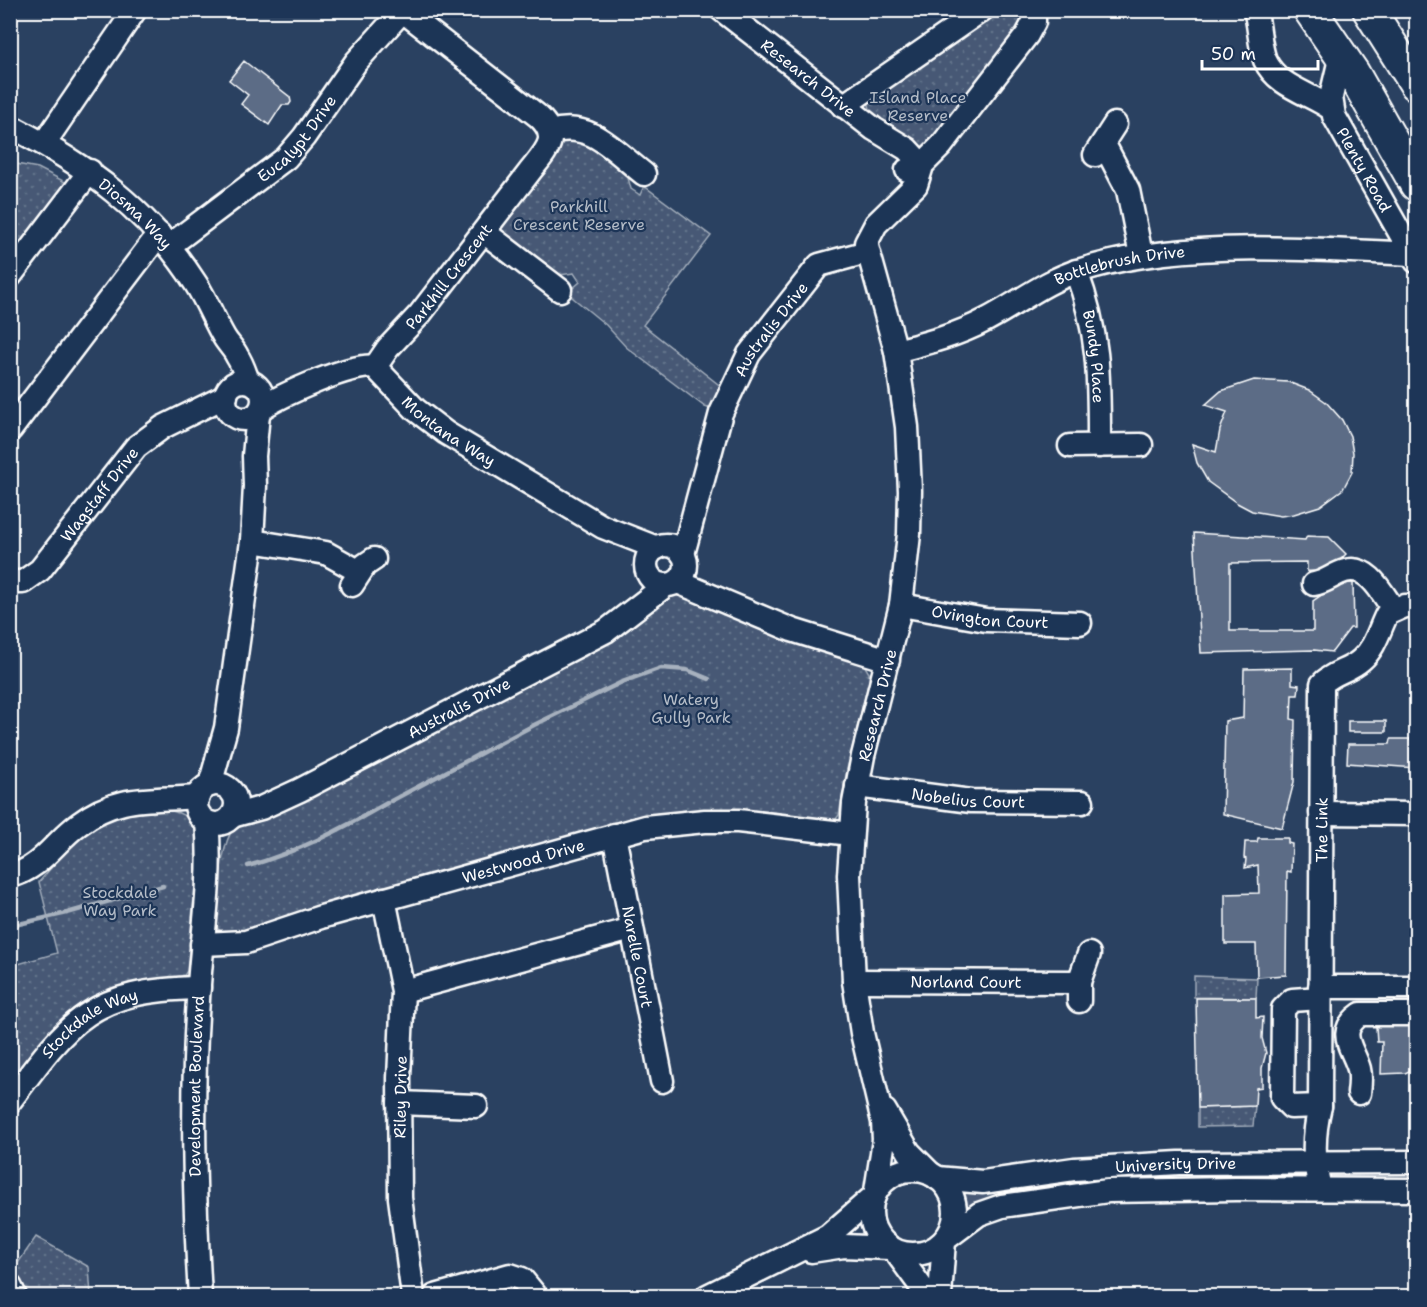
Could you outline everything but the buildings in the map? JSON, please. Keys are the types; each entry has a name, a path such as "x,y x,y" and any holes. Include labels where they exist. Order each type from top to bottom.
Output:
{"highway":[{"path":"1310,10 1337,68 1383,122 1416,184"},
{"path":"1369,10 1416,84"}],"street":[{"path":"45,142 135,10"},
{"name":"Research Drive","path":"722,10 874,129 912,168"},
{"path":"843,105 982,10"},
{"path":"859,254 872,229 916,184 920,177 912,168 941,146 1027,35 1034,21 1034,10"},
{"name":"Plenty Road","path":"1255,10 1265,60 1276,76 1332,109 1414,258"},
{"path":"403,11 538,116 551,132 567,128 583,130 644,176"},
{"name":"Eucalypt Drive","path":"11,429 164,240 286,158 304,137 356,62 403,11"},
{"path":"1299,90 1314,89 1337,68"},
{"name":"Plenty Road","path":"1332,109 1337,68"},
{"path":"1115,124 1099,150 1117,165 1128,190 1141,255"},
{"name":"Diosma Way","path":"10,126 45,142 90,171 129,203 164,240 198,287 224,338 237,355 254,456 255,486 252,541 217,804"},
{"name":"Parkhill Crescent","path":"375,367 388,348 420,314 544,153 551,132"},
{"path":"10,276 90,171"},
{"path":"1359,251 1377,239 1390,217"},
{"path":"484,232 564,290"},
{"name":"Bottlebrush Drive","path":"896,351 968,328 1076,271 1141,255 1204,249 1359,251 1414,258"},
{"name":"Research Drive","path":"859,254 881,290 896,351 910,457 909,534 901,605 869,729 851,834 848,905 854,981 862,1033 880,1102 884,1140 875,1193"},
{"name":"Australis Drive","path":"217,804 261,808 562,655 606,631 634,611 666,565 693,512 726,399 749,354 813,270 825,262 859,254"},
{"name":"Bundy Place","path":"1076,271 1092,317 1098,355 1099,446"},
{"path":"245,400 297,388 360,366 375,367"},
{"name":"Montana Way","path":"375,367 416,410 436,426 666,565 733,603 810,637 888,660"},
{"name":"Wagstaff Drive","path":"10,582 23,582 40,570 136,447 163,427 196,412 245,400"},
{"path":"1070,446 1141,445"},
{"path":"252,541 326,553 362,572"},
{"path":"1314,584 1327,582 1346,571 1361,572 1373,581 1394,610 1416,606"},
{"name":"Ovington Court","path":"901,605 986,620 1080,623"},
{"name":"The Link","path":"1320,1189 1321,1163 1313,1138 1320,1106 1322,684 1328,677 1362,659 1376,640 1387,614 1394,610"},
{"name":"Nobelius Court","path":"858,786 971,801 1082,802"},
{"path":"10,876 33,867 65,835 101,810 135,799 217,804"},
{"name":"Development Boulevard","path":"200,1296 193,1148 198,994 217,804"},
{"path":"1321,813 1416,814"},
{"name":"Westwood Drive","path":"202,944 246,942 384,899 614,835 675,823 768,822 851,834"},
{"name":"Narelle Court","path":"614,835 662,1081"},
{"name":"Riley Drive","path":"384,899 403,991 399,1103 401,1210 412,1296"},
{"path":"403,991 632,929"},
{"name":"Norland Court","path":"854,981 1079,992 1089,954"},
{"path":"1320,1106 1291,1107 1282,1098 1283,1009 1293,1000 1320,993 1416,987"},
{"name":"Stockdale Way","path":"10,1101 57,1039 82,1017 114,1000 158,992 198,994"},
{"path":"1359,1093 1360,1075 1355,1058 1358,1052 1354,1021 1361,1014 1416,1014"},
{"name":"Research Drive","path":"880,1102 909,1152 934,1176"},
{"path":"399,1103 476,1106"},
{"name":"University Drive","path":"934,1176 983,1182 1115,1165 1416,1162"},
{"path":"708,1296 798,1253 838,1229 891,1176 901,1172 921,1171 934,1176 950,1192 955,1210 954,1220 945,1239 940,1296"},
{"name":"University Drive","path":"945,1239 964,1223 991,1210 1060,1197 1164,1189 1416,1190"},
{"path":"875,1193 871,1220 877,1236 892,1249 928,1296"},
{"path":"798,1253 844,1246 892,1249 905,1254 926,1253 945,1239"},
{"path":"435,1296 510,1275 522,1279 536,1296"},
{"path":"10,1286 15,1296"}],"green space":[{"name":"Island Place Reserve","path":"993,11 1023,11 1026,18 959,114 923,148 918,148 871,113 868,101"},
{"name":"Parkhill Crescent Reserve","path":"580,135 627,174 631,189 640,195 644,186 711,236 643,325 723,388 714,410 705,407 626,347 606,325 567,293 580,282 574,273 559,275 501,231 500,225 551,156 565,140"},
{"path":"11,163 38,168 69,184 11,266"},
{"name":"Watery Gully Park","path":"670,591 863,663 869,673 869,681 847,769 839,815 833,823 742,813 241,935 223,933 216,927 222,860 229,835 235,825"},
{"name":"Stockdale Way Park","path":"139,809 166,810 182,814 189,818 200,833 187,971 181,980 139,986 11,1091 11,966 57,953 39,882 82,836 105,822"},
{"path":"1194,976 1257,978 1256,998 1194,997"},
{"path":"1255,1106 1253,1126 1198,1127 1198,1108"},
{"path":"1099,1170 1307,1171 1288,1181 966,1214 962,1190"},
{"path":"36,1237 89,1267 91,1296 20,1296 11,1273"}],"waterway":[{"path":"391,801 534,725 622,682 661,668 687,670 709,679"},
{"path":"248,866 319,839 387,803"},
{"path":"10,926 67,913 163,886"}]}
